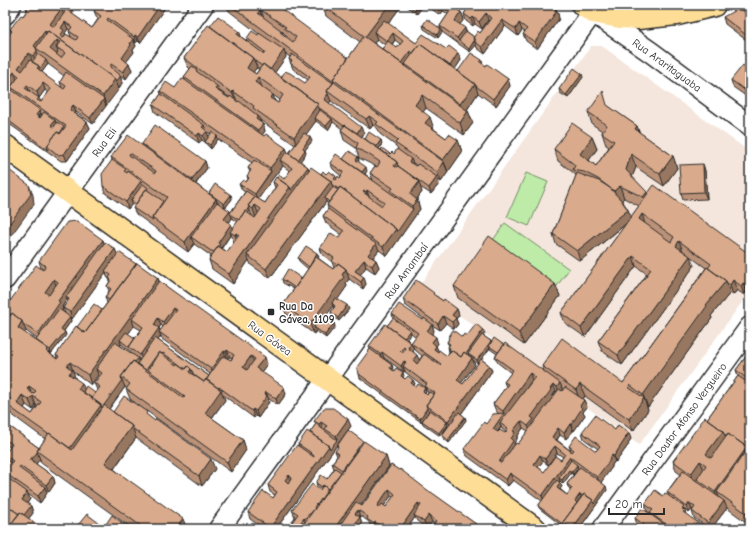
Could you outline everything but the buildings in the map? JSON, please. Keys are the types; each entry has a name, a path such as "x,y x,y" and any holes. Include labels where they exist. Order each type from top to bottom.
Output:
{"main road":[{"path":"592,7 620,17 638,18 677,14 714,5"},
{"name":"Rua Gávea","path":"5,146 535,529"}],"street":[{"path":"5,14 11,5"},
{"name":"Rua Eli","path":"5,279 203,5"},
{"name":"Rua Araritaguaba","path":"592,7 750,126"},
{"name":"Rua Amambaí","path":"219,529 328,380 592,7"},
{"name":"Rua Doutor Afonso Vergueiro","path":"603,529 750,327"}],"shaded area":[{"path":"591,46 602,46 750,152 750,291 639,445 419,286"}],"green space":[{"path":"526,173 548,182 529,226 507,217"},
{"path":"505,223 569,269 555,289 491,243"}],"place":[{"name":"Rua Da Gávea, 1109","path":"271,312"}]}
